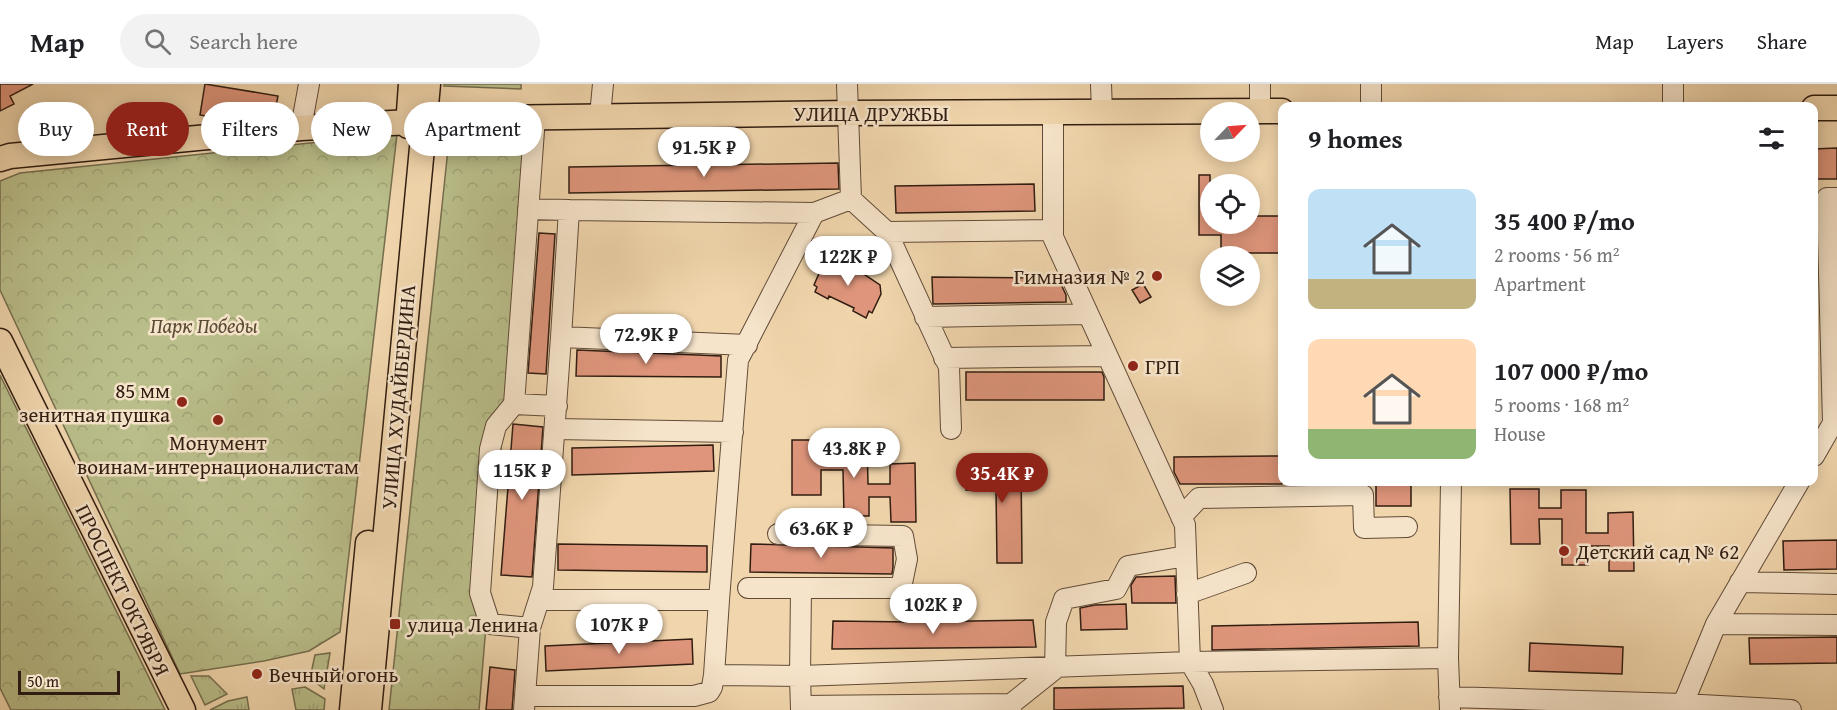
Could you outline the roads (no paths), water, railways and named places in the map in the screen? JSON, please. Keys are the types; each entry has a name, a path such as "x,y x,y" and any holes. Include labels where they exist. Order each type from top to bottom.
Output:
{"main road":[{"name":"УЛИЦА ХУДАЙБЕРДИНА","path":"411,84 413,102"},
{"name":"УЛИЦА ХУДАЙБЕРДИНА","path":"422,102 428,84"},
{"path":"1818,108 1837,108"},
{"name":"УЛИЦА ДРУЖБЫ","path":"542,117 1271,111"},
{"name":"УЛИЦА ДРУЖБЫ","path":"0,159 10,156 301,128 404,123"},
{"name":"УЛИЦА ХУДАЙБЕРДИНА","path":"352,710 412,156"},
{"name":"УЛИЦА ХУДАЙБЕРДИНА","path":"369,710 413,156"},
{"name":"ПРОСПЕКТ ОКТЯБРЯ","path":"0,341 183,710"}],"lane":[{"path":"301,128 309,84"},
{"path":"600,116 603,84"},
{"path":"847,84 851,199 887,232 949,367 951,429"},
{"path":"1101,84 1102,112"},
{"path":"1260,84 1271,111"},
{"path":"1371,84 1371,102"},
{"path":"1673,84 1673,102"},
{"path":"1053,113 1053,237 1185,525 1190,662 1203,684 1213,710"},
{"path":"530,628 490,624 480,593 490,449 496,426 514,404 533,156"},
{"path":"1818,450 1835,423 1833,281 1826,198"},
{"path":"528,209 814,213 851,199"},
{"path":"569,210 543,587 530,628 525,703 694,696 708,693 712,687 738,360 814,213"},
{"path":"887,232 1053,230"},
{"path":"925,317 1088,314"},
{"path":"561,337 747,345"},
{"path":"944,358 1107,356"},
{"path":"514,404 557,406"},
{"path":"555,429 733,432"},
{"path":"1451,486 1449,704 1791,710"},
{"path":"1683,707 1716,624 1788,491"},
{"path":"1181,517 1199,498 1363,495 1364,528 1407,527"},
{"path":"748,588 901,588 907,559 903,536 778,534"},
{"path":"801,588 801,708 1011,707 1055,669 1056,622 1064,599 1116,589 1128,566 1186,556"},
{"path":"1187,594 1246,573"},
{"path":"1740,582 1837,584"},
{"path":"540,600 719,600"},
{"path":"1716,624 1837,625"},
{"path":"714,675 800,676 1055,669 1190,662 1448,658"}],"place":[{"name":"Гимназия № 2","path":"1157,276"},
{"name":"ГРП","path":"1133,366"},
{"name":"85 мм зенитная пушка","path":"182,402"},
{"name":"Монумент воинам-интернационалистам","path":"218,420"},
{"name":"Детский сад № 62","path":"1564,551"},
{"name":"улица Ленина","path":"395,624"},
{"name":"Вечный огонь","path":"257,674"}],"park label":[{"name":"Парк Победы","path":"204,325"}]}
